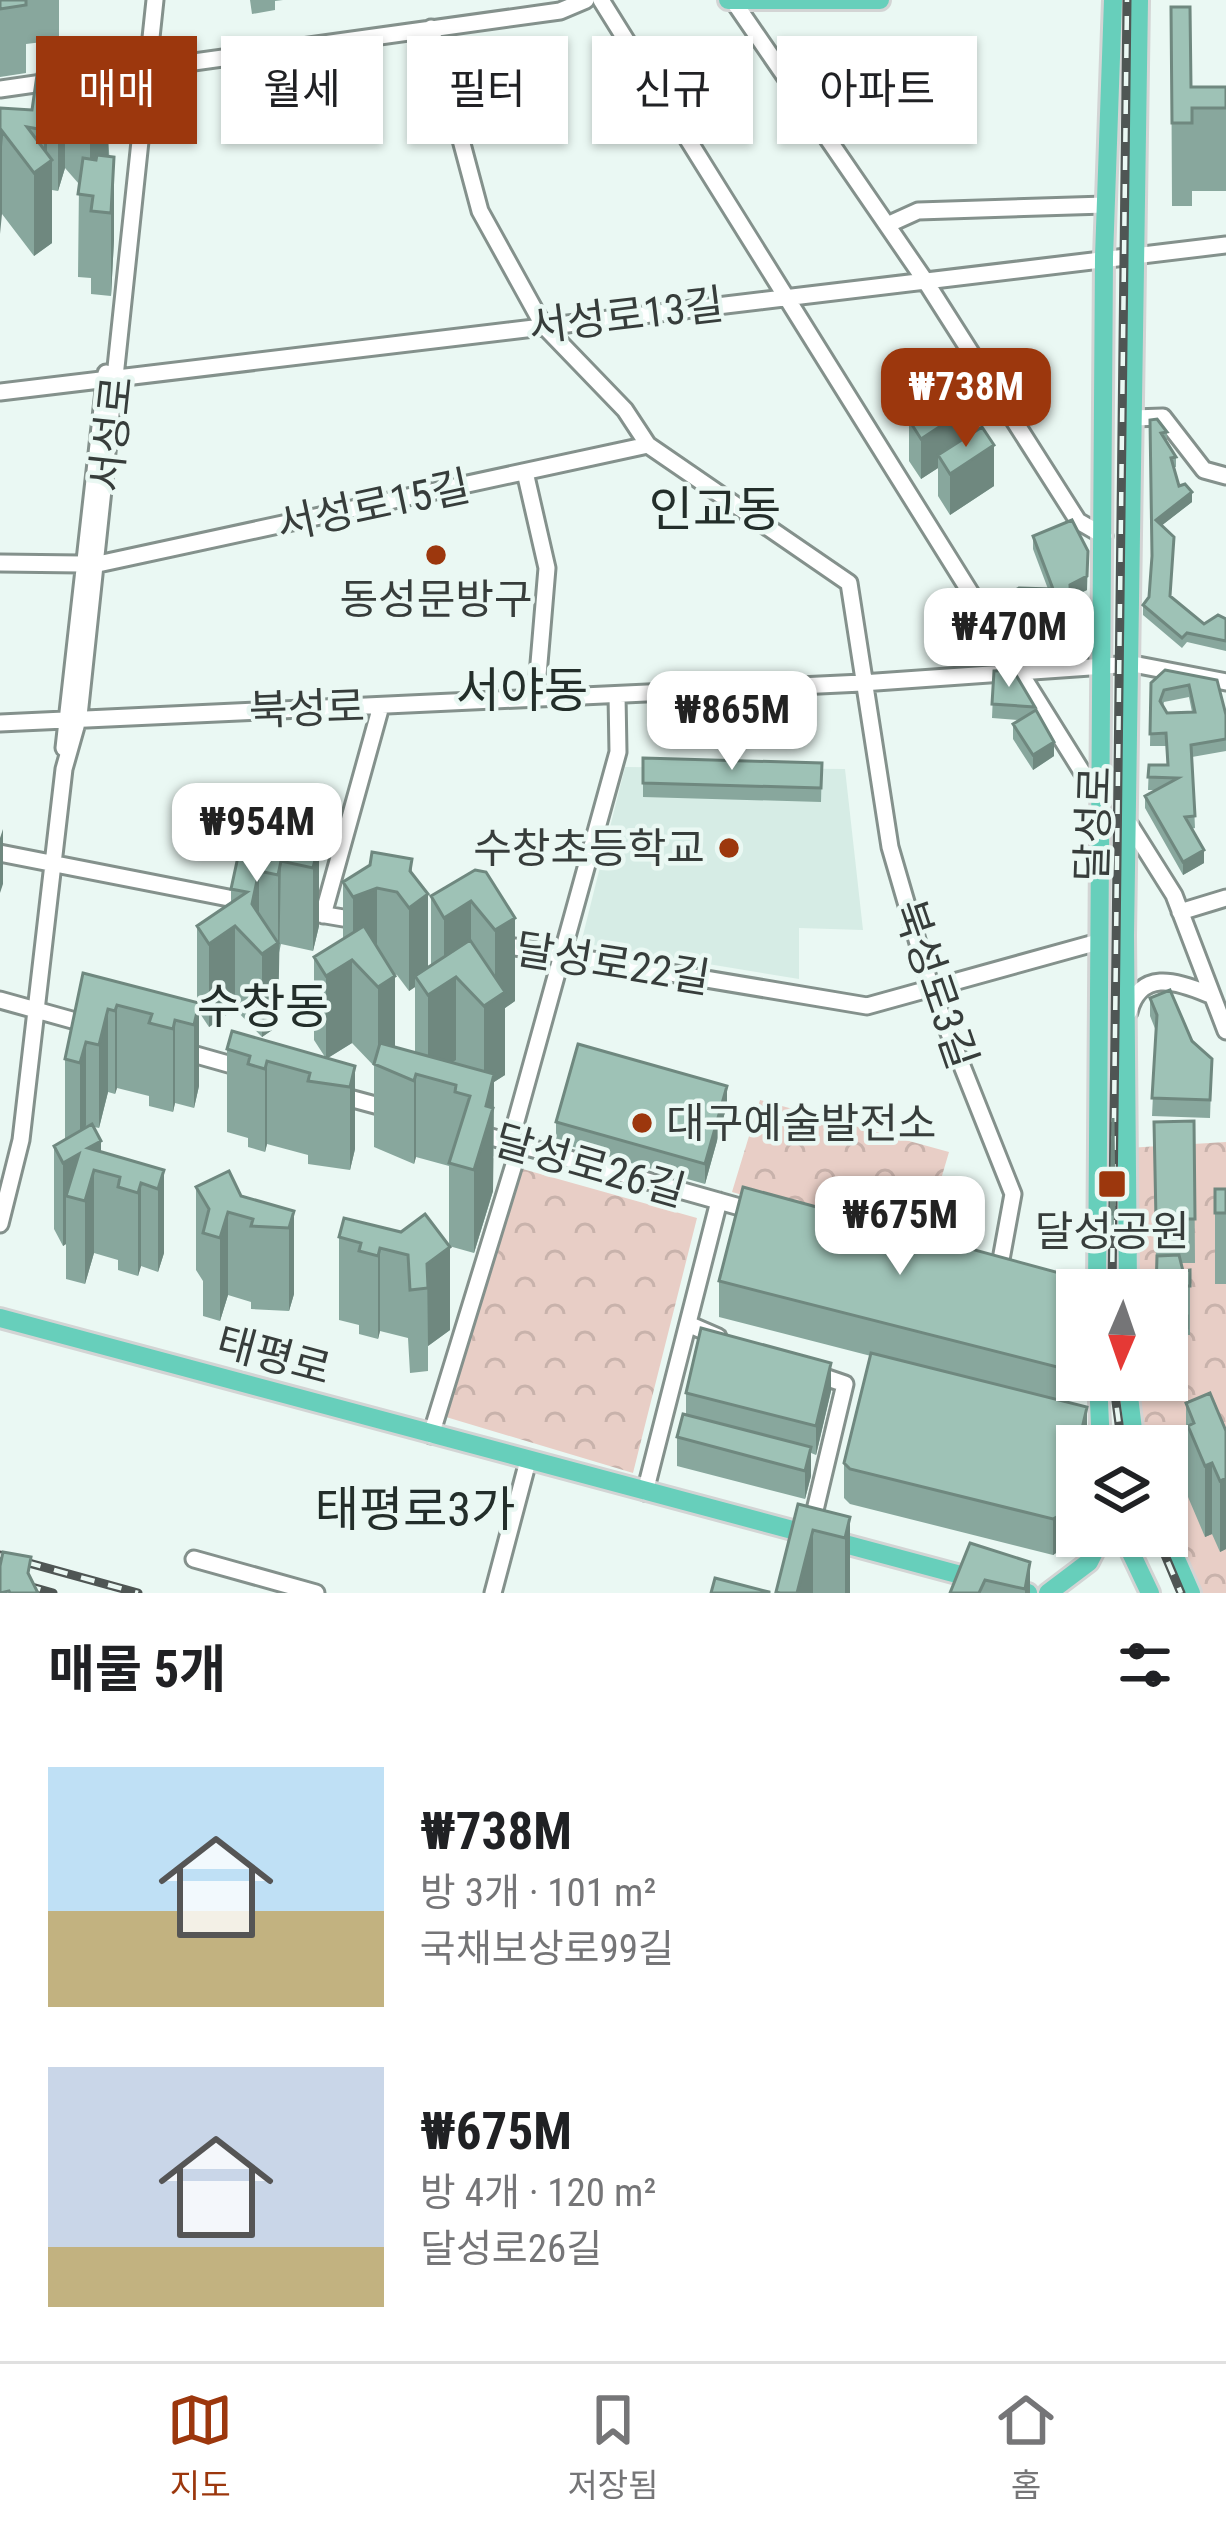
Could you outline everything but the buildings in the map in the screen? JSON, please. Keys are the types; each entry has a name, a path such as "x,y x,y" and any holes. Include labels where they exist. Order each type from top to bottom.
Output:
{"main road":[{"path":"731,1 880,0"},
{"path":"1097,1269 1104,257 1113,0"},
{"name":"달성로","path":"1129,1269 1126,1021 1139,0"},
{"name":"태평로","path":"0,1318 808,1535 969,1586 1028,1593"},
{"path":"1048,1593 1092,1557"},
{"path":"1133,1557 1150,1593"},
{"path":"1175,1557 1191,1593"}],"street":[{"name":"서성로","path":"152,36 155,0"},
{"path":"197,60 560,11 586,0"},
{"name":"달성로","path":"601,0 1099,799"},
{"path":"731,1 924,279 1078,520 1103,536"},
{"name":"북성로3길","path":"431,28 480,212 543,325 625,410 648,445 850,583 890,847 931,988 1013,1194 997,1279"},
{"path":"0,89 36,84"},
{"name":"서성로","path":"0,1224 34,1010 140,144"},
{"path":"887,225 918,211 1106,205"},
{"name":"서성로13길","path":"0,392 1226,245"},
{"path":"1133,418 1163,417 1204,470 1226,476"},
{"name":"서성로15길","path":"0,563 90,564 648,445"},
{"path":"525,472 547,568 536,698"},
{"name":"북성로","path":"0,723 71,716 862,683 1133,664 1226,682"},
{"path":"431,1435 515,1144 560,955 618,752 617,694"},
{"path":"323,915 381,706"},
{"path":"1130,825 1180,912 1226,1031"},
{"path":"0,853 52,867 388,926"},
{"path":"1180,912 1226,898"},
{"name":"달성로22길","path":"474,940 867,1006 1098,942"},
{"path":"1126,1021 1137,989 1148,982 1174,982 1208,994"},
{"path":"0,1000 100,1028"},
{"path":"167,1047 256,1072"},
{"path":"320,1090 404,1113"},
{"name":"달성로26길","path":"468,1131 762,1213"},
{"path":"645,1492 719,1201"},
{"path":"976,1273 1017,1285"},
{"path":"688,1324 740,1346"},
{"path":"797,1367 845,1384 808,1535"},
{"path":"493,1593 528,1461"},
{"path":"194,1559 316,1593"}],"shaded area":[{"name":"수창초등학교","path":"625,767 845,769 863,930 799,928 799,979 581,943"}],"green space":[{"path":"760,1100 949,1152 921,1247 732,1192"},
{"path":"1226,1142 1226,1593 1191,1593 1176,1557 1188,1557 1188,1425 1132,1425 1130,1401 1188,1401 1188,1269 1128,1269 1127,1148"},
{"path":"519,1168 697,1218 633,1473 446,1417"}],"railway":[{"path":"1112,1269 1127,0"},
{"path":"1116,1401 1119,1425"},
{"path":"0,1555 138,1593"},
{"path":"1166,1557 1181,1593"},
{"path":"0,1578 53,1593"}],"place":[{"name":"동성문방구","path":"436,555"},
{"name":"수창초등학교","path":"729,848"},
{"name":"대구예술발전소","path":"642,1123"},
{"name":"달성공원","path":"1112,1184"}],"district":[{"name":"인교동","path":"715,509"},
{"name":"서야동","path":"522,690"},
{"name":"수창동","path":"263,1006"},
{"name":"태평로3가","path":"415,1509"}]}
